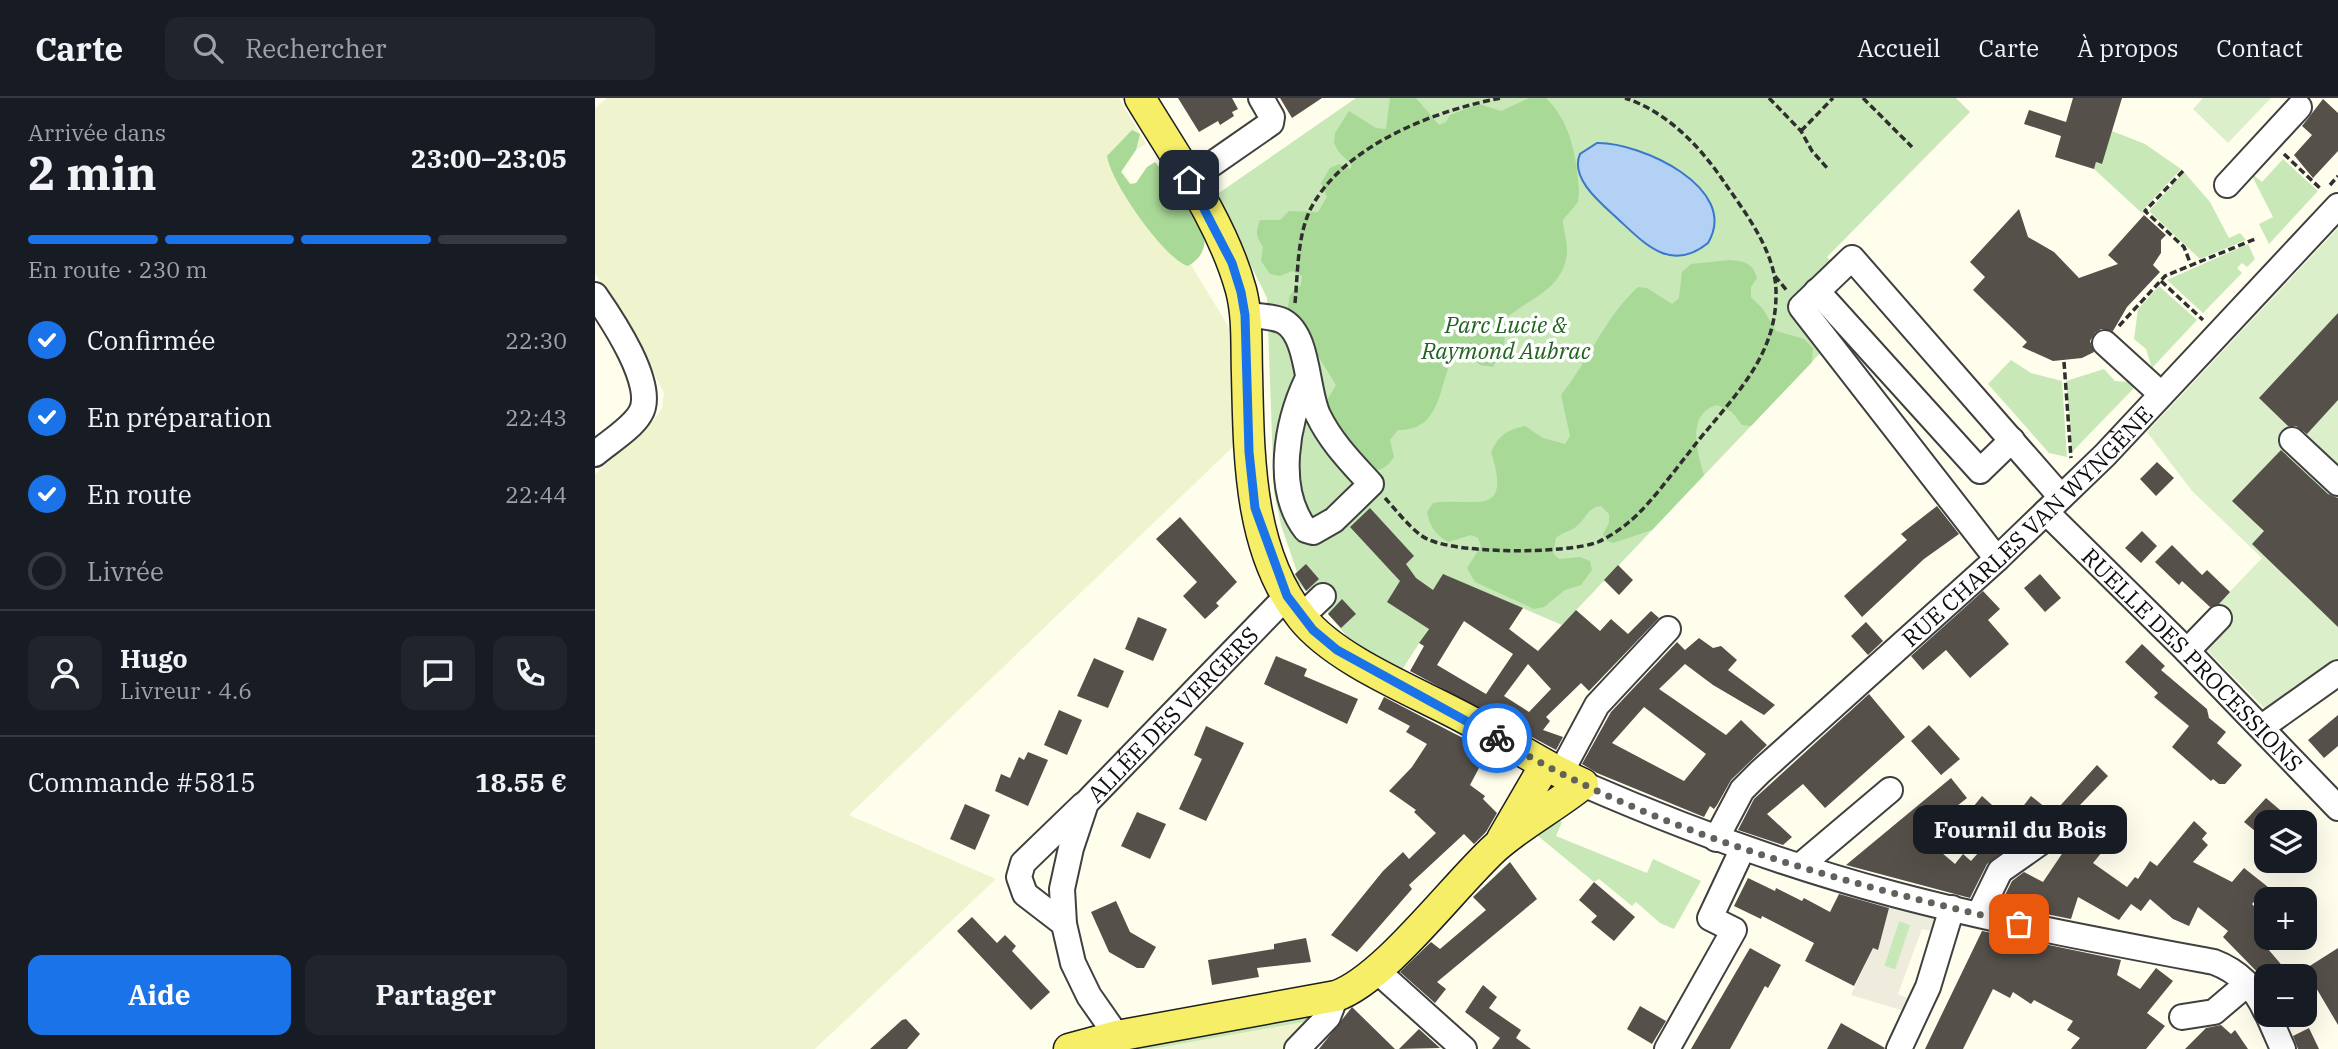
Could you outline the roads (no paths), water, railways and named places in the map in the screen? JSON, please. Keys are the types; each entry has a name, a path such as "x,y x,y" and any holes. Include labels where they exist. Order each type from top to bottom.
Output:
{"main road":[{"path":"1140,98 1189,180 1232,263 1245,315 1249,452 1255,508 1294,606 1337,650 1476,724 1563,775"},
{"path":"1069,1049 1117,1036 1336,996 1350,990 1376,970 1563,775"},
{"path":"1497,846 1563,775"}],"street":[{"path":"1189,180 1271,123 1272,117 1261,98"},
{"path":"2227,185 2299,107"},
{"name":"RUE CHARLES VAN WYNGÈNE","path":"1716,839 1742,790 2053,505 2161,394 2331,199"},
{"name":"RUELLE DES PROCESSIONS","path":"1809,299 1852,258 2012,440 2053,505 2187,651 2336,802"},
{"path":"595,295 613,321 642,381 645,400 641,414 595,454"},
{"path":"1809,299 1980,471 2012,440"},
{"path":"1809,299 1997,559"},
{"path":"1245,315 1281,320 1293,330 1304,357 1307,380 1327,433 1371,484 1319,530 1305,530 1301,524 1289,480 1287,438 1294,407 1307,380"},
{"path":"2111,335 2161,394"},
{"path":"2292,440 2338,483"},
{"name":"ALLÉE DES VERGERS","path":"1117,1036 1089,996 1073,963 1063,924 1062,889 1071,848 1086,803 1294,606 1323,596"},
{"path":"2187,651 2219,618"},
{"path":"1668,629 1597,705 1563,775 1716,839 1892,894 2214,962 2227,967 2247,984 2254,994"},
{"path":"2262,727 2338,673"},
{"path":"1800,866 1890,790"},
{"path":"1063,924 1025,894 1019,877 1023,863 1086,803"},
{"path":"1979,914 2000,871 2044,841"},
{"path":"1667,1049 1734,930 1710,918 1743,848"},
{"path":"1899,1049 1932,976 1952,908"},
{"path":"1376,970 1399,999 1464,1049"},
{"path":"2182,1017 2214,1012 2247,984"},
{"path":"1297,1049 1328,1017 1336,996"},
{"path":"2273,1027 2283,1049"}],"water":[{"path":"1597,143 1637,150 1681,172 1699,187 1711,204 1714,223 1708,243 1695,252 1670,255 1649,246 1629,229 1589,191 1579,173 1580,154"}],"place":[{"name":"Fournil du Bois","path":"2019,924"}],"park label":[{"name":"Parc Lucie & Raymond Aubrac","path":"1506,337"}]}
